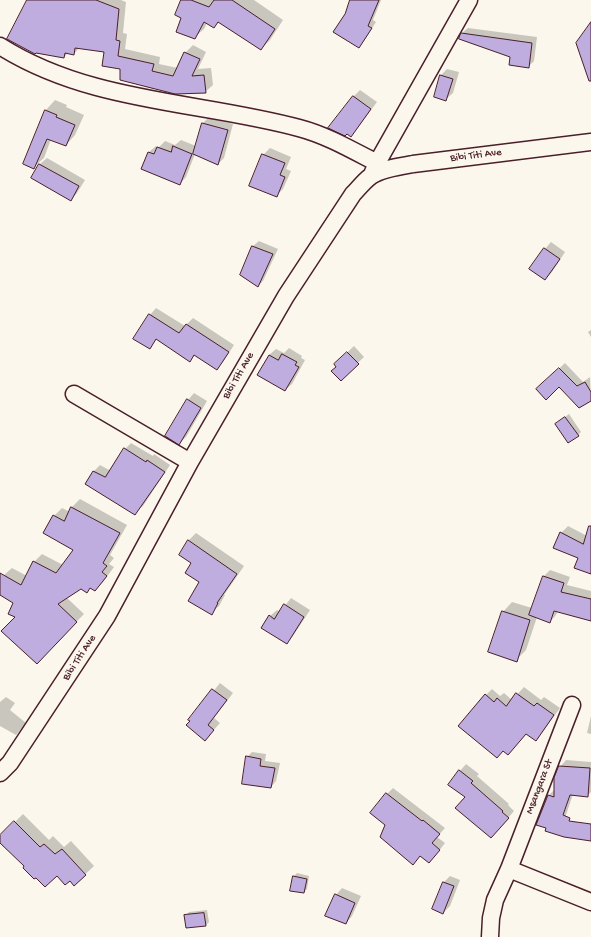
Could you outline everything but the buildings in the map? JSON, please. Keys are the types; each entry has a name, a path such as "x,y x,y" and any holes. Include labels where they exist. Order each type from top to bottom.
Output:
{"street":[{"path":"0,46 46,70 75,82 118,93 245,115 301,128 331,140 374,169 469,0"},
{"name":"Bibi Titi Ave","path":"0,773 14,756 107,616 190,462 286,296 353,194 374,169 591,142"},
{"path":"74,394 190,462"},
{"name":"Msangara St","path":"490,937 491,918 495,900 509,869 572,705"},
{"path":"509,869 591,902"}]}
